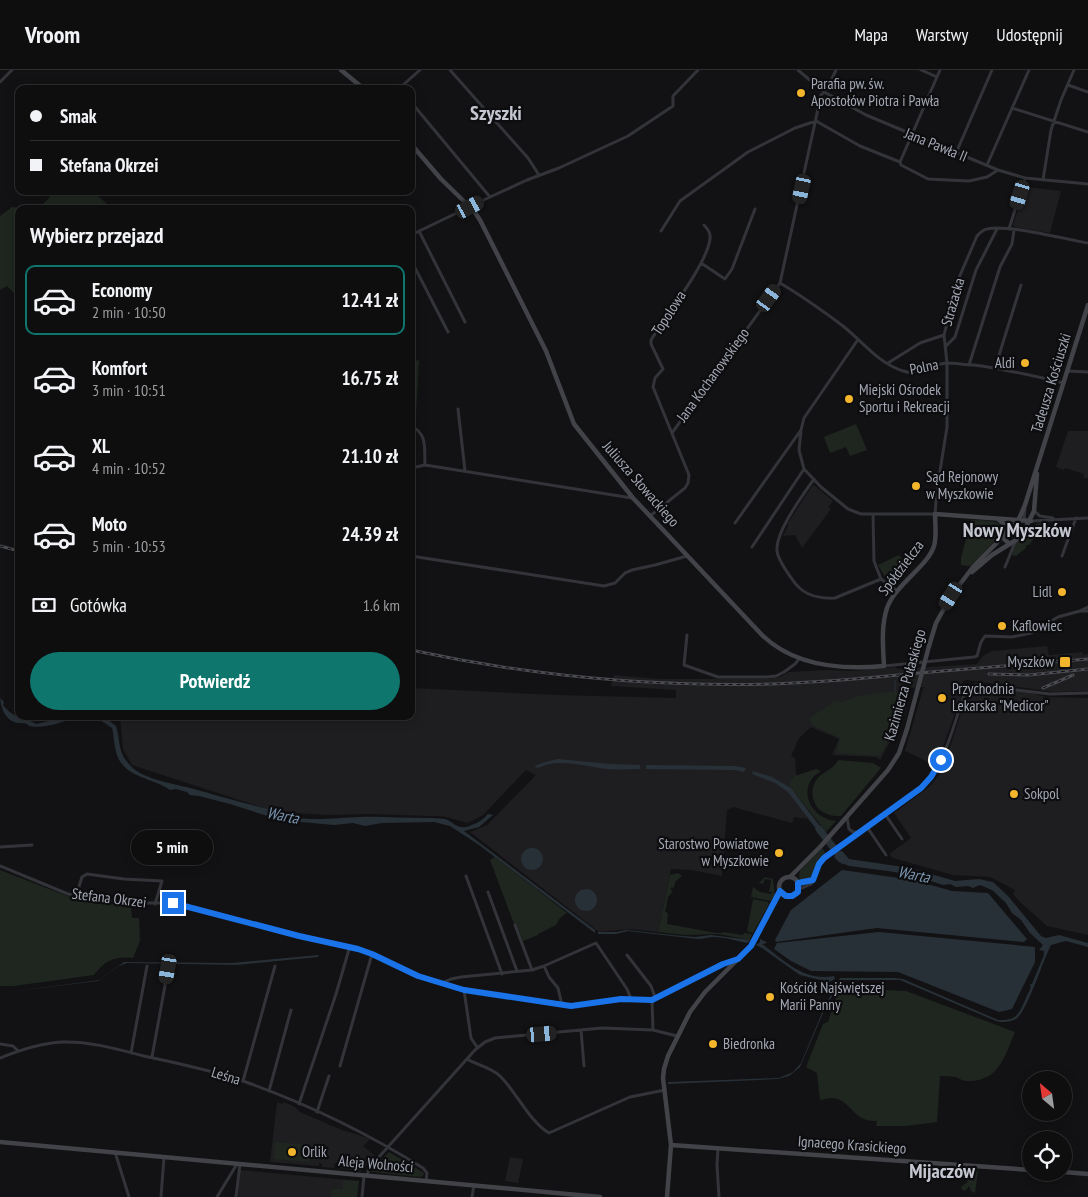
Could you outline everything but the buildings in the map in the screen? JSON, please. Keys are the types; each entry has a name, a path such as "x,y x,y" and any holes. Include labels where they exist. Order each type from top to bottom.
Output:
{"street":[{"path":"0,82 12,70"},
{"path":"341,70 359,85"},
{"path":"403,85 420,70"},
{"path":"450,70 528,158 540,175"},
{"path":"415,233 490,197 628,136 673,106 673,96 698,70"},
{"name":"Jana Pawła II","path":"798,70 824,92 866,115 998,170 1025,178 1088,184"},
{"name":"Jana Kochanowskiego","path":"672,433 780,283 821,96 828,87 836,70"},
{"path":"921,70 936,77"},
{"path":"900,162 940,70"},
{"path":"956,153 992,70"},
{"path":"988,165 1029,70"},
{"path":"1043,180 1054,121 1074,70"},
{"path":"1068,85 1088,92"},
{"path":"415,107 490,197"},
{"path":"1012,108 1088,132"},
{"path":"661,231 680,201 741,157 795,128 816,121 860,146 900,162 901,165 928,179 969,181 987,178 998,170"},
{"name":"Juliusza Słowackiego","path":"415,149 480,220 552,362 574,424 633,498 769,642 784,652 799,658 842,667 884,666 977,656 985,636 1012,637 1035,632 1058,617 1080,611"},
{"path":"1009,229 1025,178"},
{"path":"701,263 725,279 732,269 755,209"},
{"name":"Topolowa","path":"650,516 683,490 688,483 689,474 654,388 655,378 663,369 651,344 701,263 710,238 709,230 704,225"},
{"path":"945,348 955,337 976,270 997,228 1088,244"},
{"name":"Strażacka","path":"935,514 939,476 947,437 947,363 944,335 958,280 977,236 984,230 997,228"},
{"path":"969,365 1000,267 1012,244 1014,230"},
{"path":"419,231 465,322"},
{"path":"415,268 448,332"},
{"name":"Polna","path":"780,283 803,297 888,363 907,373 947,363 995,368 1064,383"},
{"path":"995,368 1021,285"},
{"name":"Tadeusza Kościuszki","path":"1018,521 1037,469 1088,306"},
{"path":"888,363 920,343 944,335"},
{"path":"858,341 804,418 800,430 799,450 804,469 848,509 857,514 935,514 1018,521 1088,518"},
{"path":"1068,371 1088,372"},
{"path":"458,409 465,471"},
{"path":"415,428 420,430 424,436 425,465"},
{"path":"735,522 800,430"},
{"path":"415,467 425,465 633,498"},
{"path":"752,548 804,469"},
{"name":"Tadeusza Kościuszki","path":"1029,521 1034,511 1037,469"},
{"path":"814,480 785,523 778,543 777,553 792,578 801,590 810,596 835,598 882,579"},
{"path":"1025,505 1024,518 1029,521"},
{"path":"1034,511 1040,516 1056,519"},
{"path":"872,514 874,561 882,579 897,591"},
{"name":"Spółdzielcza","path":"884,666 884,624 888,607 897,591 933,549 935,514"},
{"path":"997,518 1005,525 1005,540 1010,544"},
{"path":"1062,556 1076,518"},
{"name":"Kazimierza Pułaskiego","path":"790,877 823,844 892,765 907,730 936,623 943,608 966,576 1018,521"},
{"name":"Kazimierza Pułaskiego","path":"966,576 992,555 1016,540 1024,531 1029,521"},
{"path":"1005,567 1016,540"},
{"path":"415,557 604,586 615,583 625,573 632,570 687,556"},
{"path":"1080,611 1088,607"},
{"path":"1080,611 1088,611"},
{"path":"687,635 684,665 718,677 776,676 795,664 799,658"},
{"path":"771,908 782,898 792,896 799,889 811,883 821,861 831,852 921,788 935,771 968,687 981,685 1050,694 1088,694"},
{"path":"885,814 902,839"},
{"path":"847,816 849,829 854,832 860,832"},
{"path":"867,827 886,855"},
{"path":"0,847 32,845"},
{"name":"Kazimierza Pułaskiego","path":"797,882 802,865"},
{"name":"Stefana Okrzei","path":"0,866 76,896 128,903 173,903 299,936 350,946 418,976 464,990 562,1005 577,1006 653,998 738,959"},
{"path":"76,896 82,877 87,874 124,879 162,881 155,904"},
{"path":"466,876 502,974"},
{"path":"668,1197 671,1145 664,1079 665,1064 677,1036 694,1005 751,946 780,891 779,886 782,880 790,877 797,882 799,889"},
{"path":"797,882 813,880"},
{"path":"780,891 786,896"},
{"path":"488,892 517,971"},
{"path":"515,925 532,970"},
{"path":"442,983 461,977 532,970 596,943 627,989 631,999"},
{"path":"299,1104 328,1020 350,946"},
{"path":"628,955 651,986 653,1030"},
{"path":"340,1066 372,956"},
{"path":"131,1053 147,966"},
{"path":"244,1081 275,966"},
{"path":"544,966 549,977 558,988 562,1005"},
{"path":"152,1058 168,969"},
{"path":"464,990 472,1038 476,1048"},
{"path":"268,1091 291,1010"},
{"path":"362,1197 365,1176 368,1170 476,1048 485,1042 495,1038 614,1028 653,1030 677,1036"},
{"path":"581,1030 584,1066"},
{"name":"Leśna","path":"0,1058 42,1044 84,1043 204,1069 244,1081 355,1129 424,1168 427,1173 426,1181"},
{"path":"0,1044 13,1046 18,1051"},
{"path":"467,1059 501,1076 526,1110 549,1133 630,1097 665,1090"},
{"path":"317,1112 329,1076"},
{"name":"Aleja Wolności","path":"0,1142 474,1185 526,1192 600,1197"},
{"name":"Ignacego Krasickiego","path":"671,1145 1022,1169"},
{"path":"718,1148 719,1197"},
{"path":"115,1152 129,1197"},
{"path":"161,1197 164,1156"},
{"path":"217,1197 238,1164"},
{"path":"236,1197 238,1164"},
{"path":"1072,1173 1088,1174"},
{"path":"472,1197 474,1185"}],"shaded area":[{"path":"1025,187 1061,191 1050,233 1015,227 1013,225"},
{"path":"48,195 97,195 108,205 42,205 50,197"},
{"path":"12,207 15,207 15,294 7,286 0,290 0,216"},
{"path":"419,360 416,415 415,415 415,361"},
{"path":"856,424 867,450 850,456 846,447 830,453 824,437"},
{"path":"1068,431 1088,431 1088,478 1083,478 1084,474 1056,467"},
{"path":"814,485 833,501 828,507 831,509 802,548 795,535 783,536 788,523"},
{"path":"971,520 995,522 1002,526 1004,530 970,566 961,565 961,558"},
{"path":"1042,522 1042,525 1035,528 1035,537 1029,545 1026,545 1026,548 1016,556 1012,555 1023,534 1032,526"},
{"path":"899,555 906,566 886,579 878,565"},
{"path":"1047,646 1049,655 1083,652 1083,655 1088,654 1088,691 1054,692 963,681 960,687 964,689 936,766 905,751 925,687 910,688 905,714 880,760 876,757 832,755 839,739 811,727 799,738 791,756 795,758 797,784 793,797 808,819 794,817 792,823 733,807 727,810 722,876 691,870 671,869 658,932 630,929 599,932 470,832 487,825 536,775 526,770 483,815 468,823 442,816 329,815 276,812 132,765 123,749 120,720 415,720 415,688 676,698 676,690 611,686 614,675 660,679 767,679 780,677 789,672 852,671 896,667 897,669 977,664 983,656 992,651"},
{"path":"975,687 1026,692 1046,697 1088,698 1088,935 1047,926 1013,894 1015,890 990,877 953,875 893,858 889,854 911,838 894,813 929,787 940,774 967,694"},
{"path":"908,691 901,717 880,756 836,753 840,738 812,725 809,718 835,701 843,702 854,697 876,693"},
{"path":"838,760 873,763 881,768 841,816 834,816 819,810 812,794 818,778 834,766"},
{"path":"816,769 821,771 813,777 807,793 813,808 819,814 827,819 836,821 826,832 788,784 795,776"},
{"path":"822,848 826,854 812,876 805,881 800,881 800,871"},
{"path":"495,857 567,913 560,918 556,925 523,941 516,924 514,924 490,860"},
{"path":"0,870 67,896 131,907 132,918 139,918 140,941 133,958 111,960 94,975 14,986 0,986"},
{"path":"678,873 682,876 675,882 674,888 671,887 673,891 668,897 665,912 668,913 667,924 717,933 752,934 750,940 718,934 685,935 658,932 670,875"},
{"path":"765,877 773,879 775,896 770,901 751,897 753,887 760,892 771,894 772,892 769,892 771,880 765,879 763,884 759,883"},
{"path":"753,899 768,902 769,904 753,933 747,931"},
{"path":"839,988 906,991 1015,1032 1004,1058 994,1072 987,1077 967,1081 956,1077 940,1076 937,1122 906,1126 876,1126 877,1121 869,1121 862,1118 838,1099 820,1100 817,1073 806,1067 823,1024 828,1022"},
{"path":"277,1102 282,1104 284,1102 295,1107 300,1112 342,1130 370,1139 363,1146 375,1156 361,1171 339,1168 339,1164 335,1163 334,1168 322,1167 322,1164 319,1163 319,1166 270,1162"},
{"name":"Orlik","path":"275,1142 310,1145 309,1162 274,1159"},
{"path":"389,1152 424,1173 423,1176 372,1172 372,1169"},
{"path":"510,1157 523,1159 518,1183 505,1181"},
{"path":"240,1170 359,1181 357,1197 238,1197"},
{"path":"966,1170 978,1171 975,1193 971,1191 969,1186 965,1191 961,1189 968,1182 965,1179"},
{"path":"343,1180 359,1181 357,1197 331,1197 332,1189 343,1189"}],"water":[{"path":"0,698 7,710 15,715 15,720 28,720 36,724 54,720 69,720 47,726 29,726 10,720 2,708"},
{"path":"100,720 108,720 116,726 125,759 134,769 141,773 157,780 268,809 289,817 313,819 367,817 437,818 445,819 457,826 463,827 478,822 488,814 493,815 479,827 464,831 595,930 595,933 479,845 450,826 434,822 382,823 365,826 353,823 334,825 280,820 230,804 190,795 187,792 176,789 170,790 140,777 121,763 115,748 112,728"},
{"path":"558,759 640,765 640,769 608,769 564,763 555,763 538,768 534,766"},
{"path":"646,765 735,766 746,768 744,772 735,770 646,769"},
{"path":"753,771 772,777 791,788 826,834 823,838 788,792 775,783 752,774"},
{"path":"532,848 540,851 543,859 540,867 532,870 524,867 521,859 524,851"},
{"path":"842,851 849,859 910,868 955,881 979,879 993,882 1008,896 1041,936 1046,938 1059,935 1088,943 1088,947 1066,941 1051,945 1025,1007 1016,1019 1011,1021 996,1021 900,980 842,980 826,1006 800,1067 789,1076 778,1079 668,1084 668,1082 779,1078 793,1072 801,1063 824,1008 840,978 903,979 998,1020 1013,1018 1017,1015 1030,989 1030,984 1032,984 1044,951 1039,950 1043,945 1030,933 1021,920 1012,913 1006,903 992,890 980,885 973,888 968,886 956,887 950,884 943,885 913,875 849,866 839,862 834,857"},
{"path":"842,870 913,880 952,891 988,893 1027,939 1024,942 877,928 776,942 775,940 791,910"},
{"path":"586,889 594,892 597,900 594,908 586,911 578,908 575,900 578,892"},
{"path":"627,930 695,937 711,935 750,940 747,943 718,937 698,939 628,931 616,934 598,934 598,932"},
{"path":"879,932 1035,947 1035,962 1012,1009 999,1012 898,972 811,971 791,961 774,949 777,943"},
{"path":"760,939 767,943 762,944 804,973 823,977 834,976 835,979 829,982 800,975 756,945 760,942"},
{"path":"319,955 318,957 237,965 127,963 119,966 98,981 0,993 99,980 124,962 232,963"}],"waterway":[{"path":"895,680 895,692"},
{"name":"Warta","path":"819,829 843,860"}],"railway":[{"path":"0,546 15,550"},
{"path":"415,651 501,667 546,673 681,684 772,684 827,681 1088,659"},
{"path":"989,674 1029,675 1088,669"},
{"path":"1043,688 1073,675"}],"place":[{"name":"Parafia pw. św. Apostołów Piotra i Pawła","path":"801,93"},
{"name":"Aldi","path":"1025,363"},
{"name":"Miejski Ośrodek Sportu i Rekreacji","path":"849,399"},
{"name":"Sąd Rejonowy w Myszkowie","path":"916,486"},
{"name":"Lidl","path":"1062,592"},
{"name":"Kaflowiec","path":"1002,626"},
{"name":"Myszków","path":"1065,662"},
{"name":"Przychodnia Lekarska \"Medicor\"","path":"942,698"},
{"name":"Sokpol","path":"1014,794"},
{"name":"Starostwo Powiatowe w Myszkowie","path":"779,853"},
{"name":"Kościół Najświętszej Marii Panny","path":"770,997"},
{"name":"Biedronka","path":"713,1044"},
{"name":"Orlik","path":"292,1152"}],"district":[{"name":"Szyszki","path":"496,113"},
{"name":"Nowy Myszków","path":"1017,530"},
{"name":"Mijaczów","path":"942,1171"}],"route":[{"path":"173,903 299,936 350,946 372,954 418,976 464,990 571,1006 621,999 652,1000 723,964 738,959 756,938 780,891 786,896 796,894 799,887 798,883 805,883 816,877 819,864 824,858 921,788 931,777 941,760"}]}
